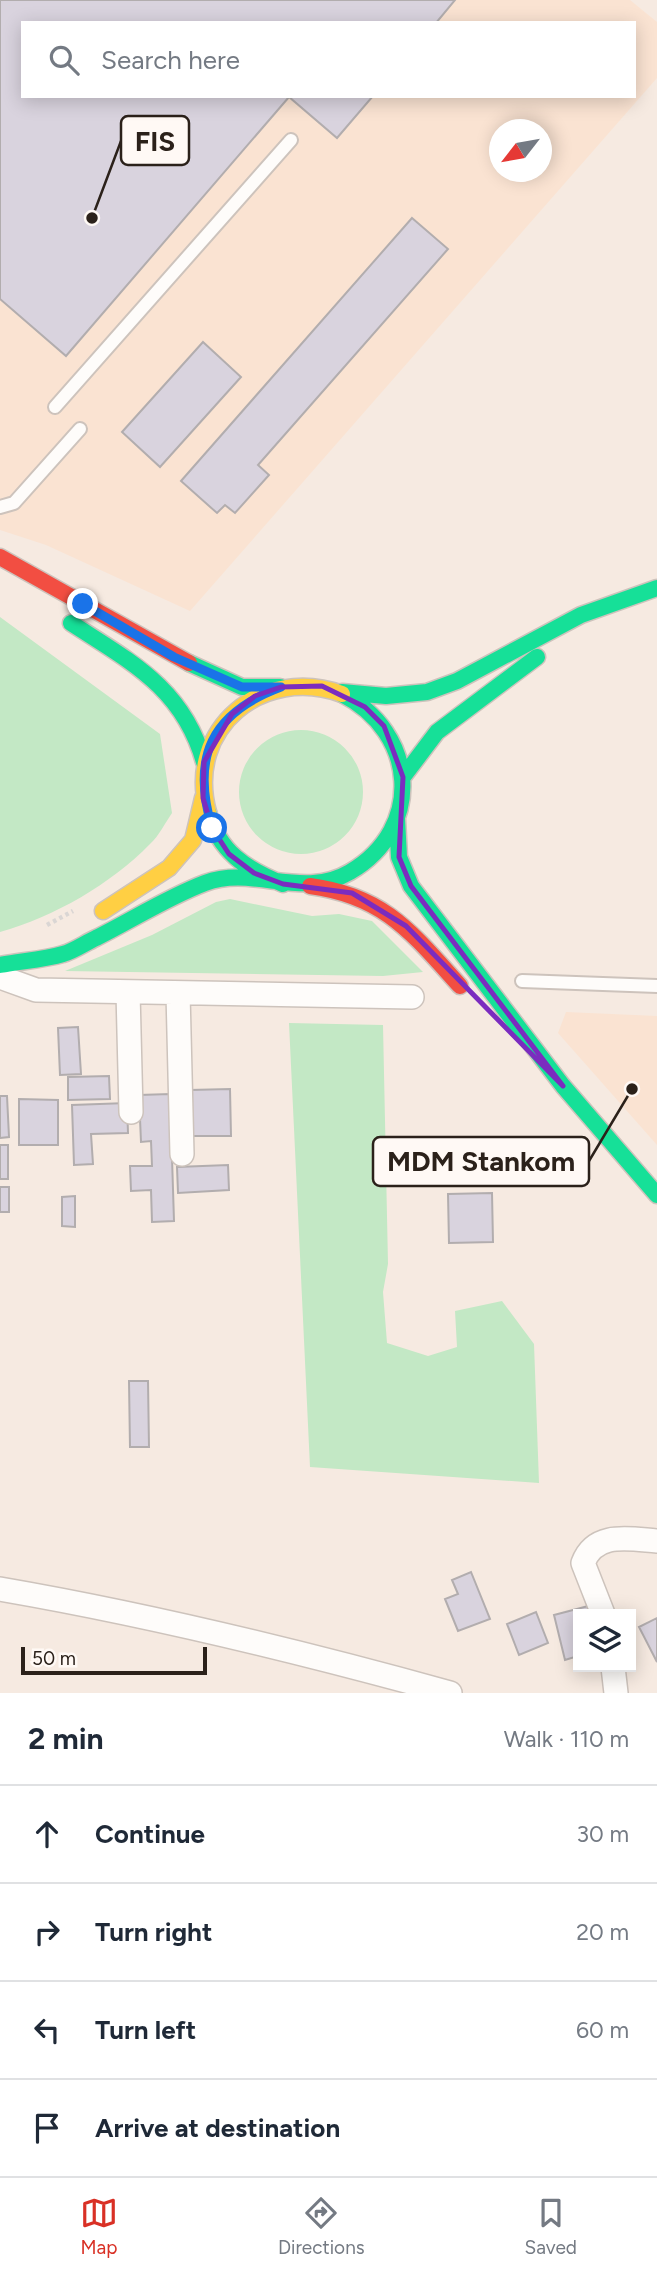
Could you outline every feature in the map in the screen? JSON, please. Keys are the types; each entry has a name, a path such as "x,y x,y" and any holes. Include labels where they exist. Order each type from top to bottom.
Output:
{"main road":[{"path":"0,557 174,657 242,687 302,684 342,692 396,696 426,692 457,681 581,615 654,589"},
{"path":"0,570 32,595"},
{"path":"403,777 437,732 480,699 548,649 654,589"},
{"path":"54,611 171,693 199,736 204,762 203,798 193,840 169,868 85,913"},
{"path":"204,762 215,736 232,714 255,696 281,687"},
{"path":"342,692 365,706 384,726 397,750 403,777 397,820 399,858 411,886 563,1086 657,1195"},
{"path":"203,798 212,828 229,853 254,873 283,884"},
{"path":"309,886 337,880 363,866 383,845 397,820"},
{"path":"0,965 64,954 205,883 227,876 252,876 283,884 352,893 405,926 475,1001 563,1086"},
{"path":"0,958 35,937"}],"street":[{"path":"0,977 36,990 412,997"},
{"path":"128,992 131,1112"},
{"path":"178,993 182,1154"},
{"path":"601,1609 583,1563 587,1551 600,1542 618,1539 657,1541"},
{"path":"0,1589 76,1602 376,1672 450,1693"},
{"path":"614,1672 616,1693"}],"lane":[{"path":"55,407 290,140"},
{"path":"0,507 14,503 80,429"},
{"path":"522,981 657,986"}],"path":[{"path":"35,937 85,913"}],"highlighted area":[{"path":"322,686 365,707 384,726 403,777 399,857 411,886 563,1086 406,926 352,893 283,884 254,873 229,854 212,828 203,798 204,762 232,714 255,696 281,687"}],"shaded area":[{"path":"0,0 630,0 657,22 657,78 190,611 46,545 0,530"},
{"path":"566,1012 657,1016 657,1145 558,1033"}],"green space":[{"path":"0,617 160,734 172,813 153,841 118,873 41,918 0,932"},
{"path":"301,730 325,735 345,748 358,768 363,792 358,816 345,836 325,849 301,854 277,849 257,836 244,816 239,792 244,768 257,748 277,735"},
{"path":"230,899 312,916 339,914 372,921 423,972 383,976 65,971 152,935 216,902"},
{"path":"289,1023 383,1025 388,1264 383,1292 387,1343 428,1356 457,1347 455,1311 502,1301 534,1344 539,1483 310,1467"}],"building":[{"path":"0,0 455,0 438,21 21,21 21,98 288,98 66,356 0,299"},
{"path":"290,98 371,98 337,138"},
{"path":"412,218 448,249 258,465 269,475 235,513 225,505 217,513 181,481"},
{"path":"203,342 241,377 160,467 122,432"},
{"path":"78,1027 81,1074 60,1075 58,1028"},
{"path":"109,1076 110,1099 68,1100 68,1077"},
{"path":"230,1089 231,1136 191,1136 190,1090"},
{"path":"170,1094 174,1221 152,1222 151,1190 131,1191 130,1166 152,1166 151,1141 141,1142 139,1095"},
{"path":"0,1096 7,1096 9,1137 0,1138"},
{"path":"19,1099 58,1100 58,1145 19,1145"},
{"path":"127,1103 128,1133 91,1134 93,1164 74,1165 72,1105"},
{"path":"0,1145 8,1145 8,1179 0,1179"},
{"path":"228,1165 229,1190 178,1193 177,1167"},
{"path":"0,1187 9,1187 9,1212 0,1212"},
{"path":"492,1193 493,1242 449,1243 448,1194"},
{"path":"75,1196 75,1227 62,1226 62,1197"},
{"path":"129,1381 148,1381 149,1447 130,1447"},
{"path":"471,1572 490,1619 458,1631 445,1599 458,1594 452,1580"},
{"path":"592,1605 593,1609 577,1609"},
{"path":"573,1610 573,1658 565,1660 554,1615"},
{"path":"536,1612 548,1643 519,1655 507,1624"},
{"path":"657,1618 657,1662 639,1627"}],"traffic: fast":[{"path":"342,692 386,696 427,692 457,681 581,615 657,588"},
{"path":"71,623 134,665 169,696 195,736 204,762"},
{"path":"403,777 437,732 537,657"},
{"path":"189,663 242,687 280,687"},
{"path":"0,965 67,953 205,883 241,878 296,883 332,880 350,872 374,853 391,831 400,806 402,781 397,755 385,732 367,711 342,694"},
{"path":"208,812 219,838 236,857 257,872 283,884"},
{"path":"397,819 399,857 411,886 563,1086 657,1195"}],"traffic: slow":[{"path":"208,812 204,782 208,754 219,730 237,711 259,696 284,688 313,687 342,694"},
{"path":"103,911 169,868 193,840 203,798"}],"traffic: jam":[{"path":"0,557 189,663"},
{"path":"310,886 358,898 378,908 427,949 460,986"}],"place":[{"name":"FIS","path":"92,218"},
{"name":"MDM Stankom","path":"632,1089"}],"route":[{"path":"83,604 174,657 242,687 281,687 255,696 232,714 215,736 204,762 202,780 203,798 212,828"}]}
